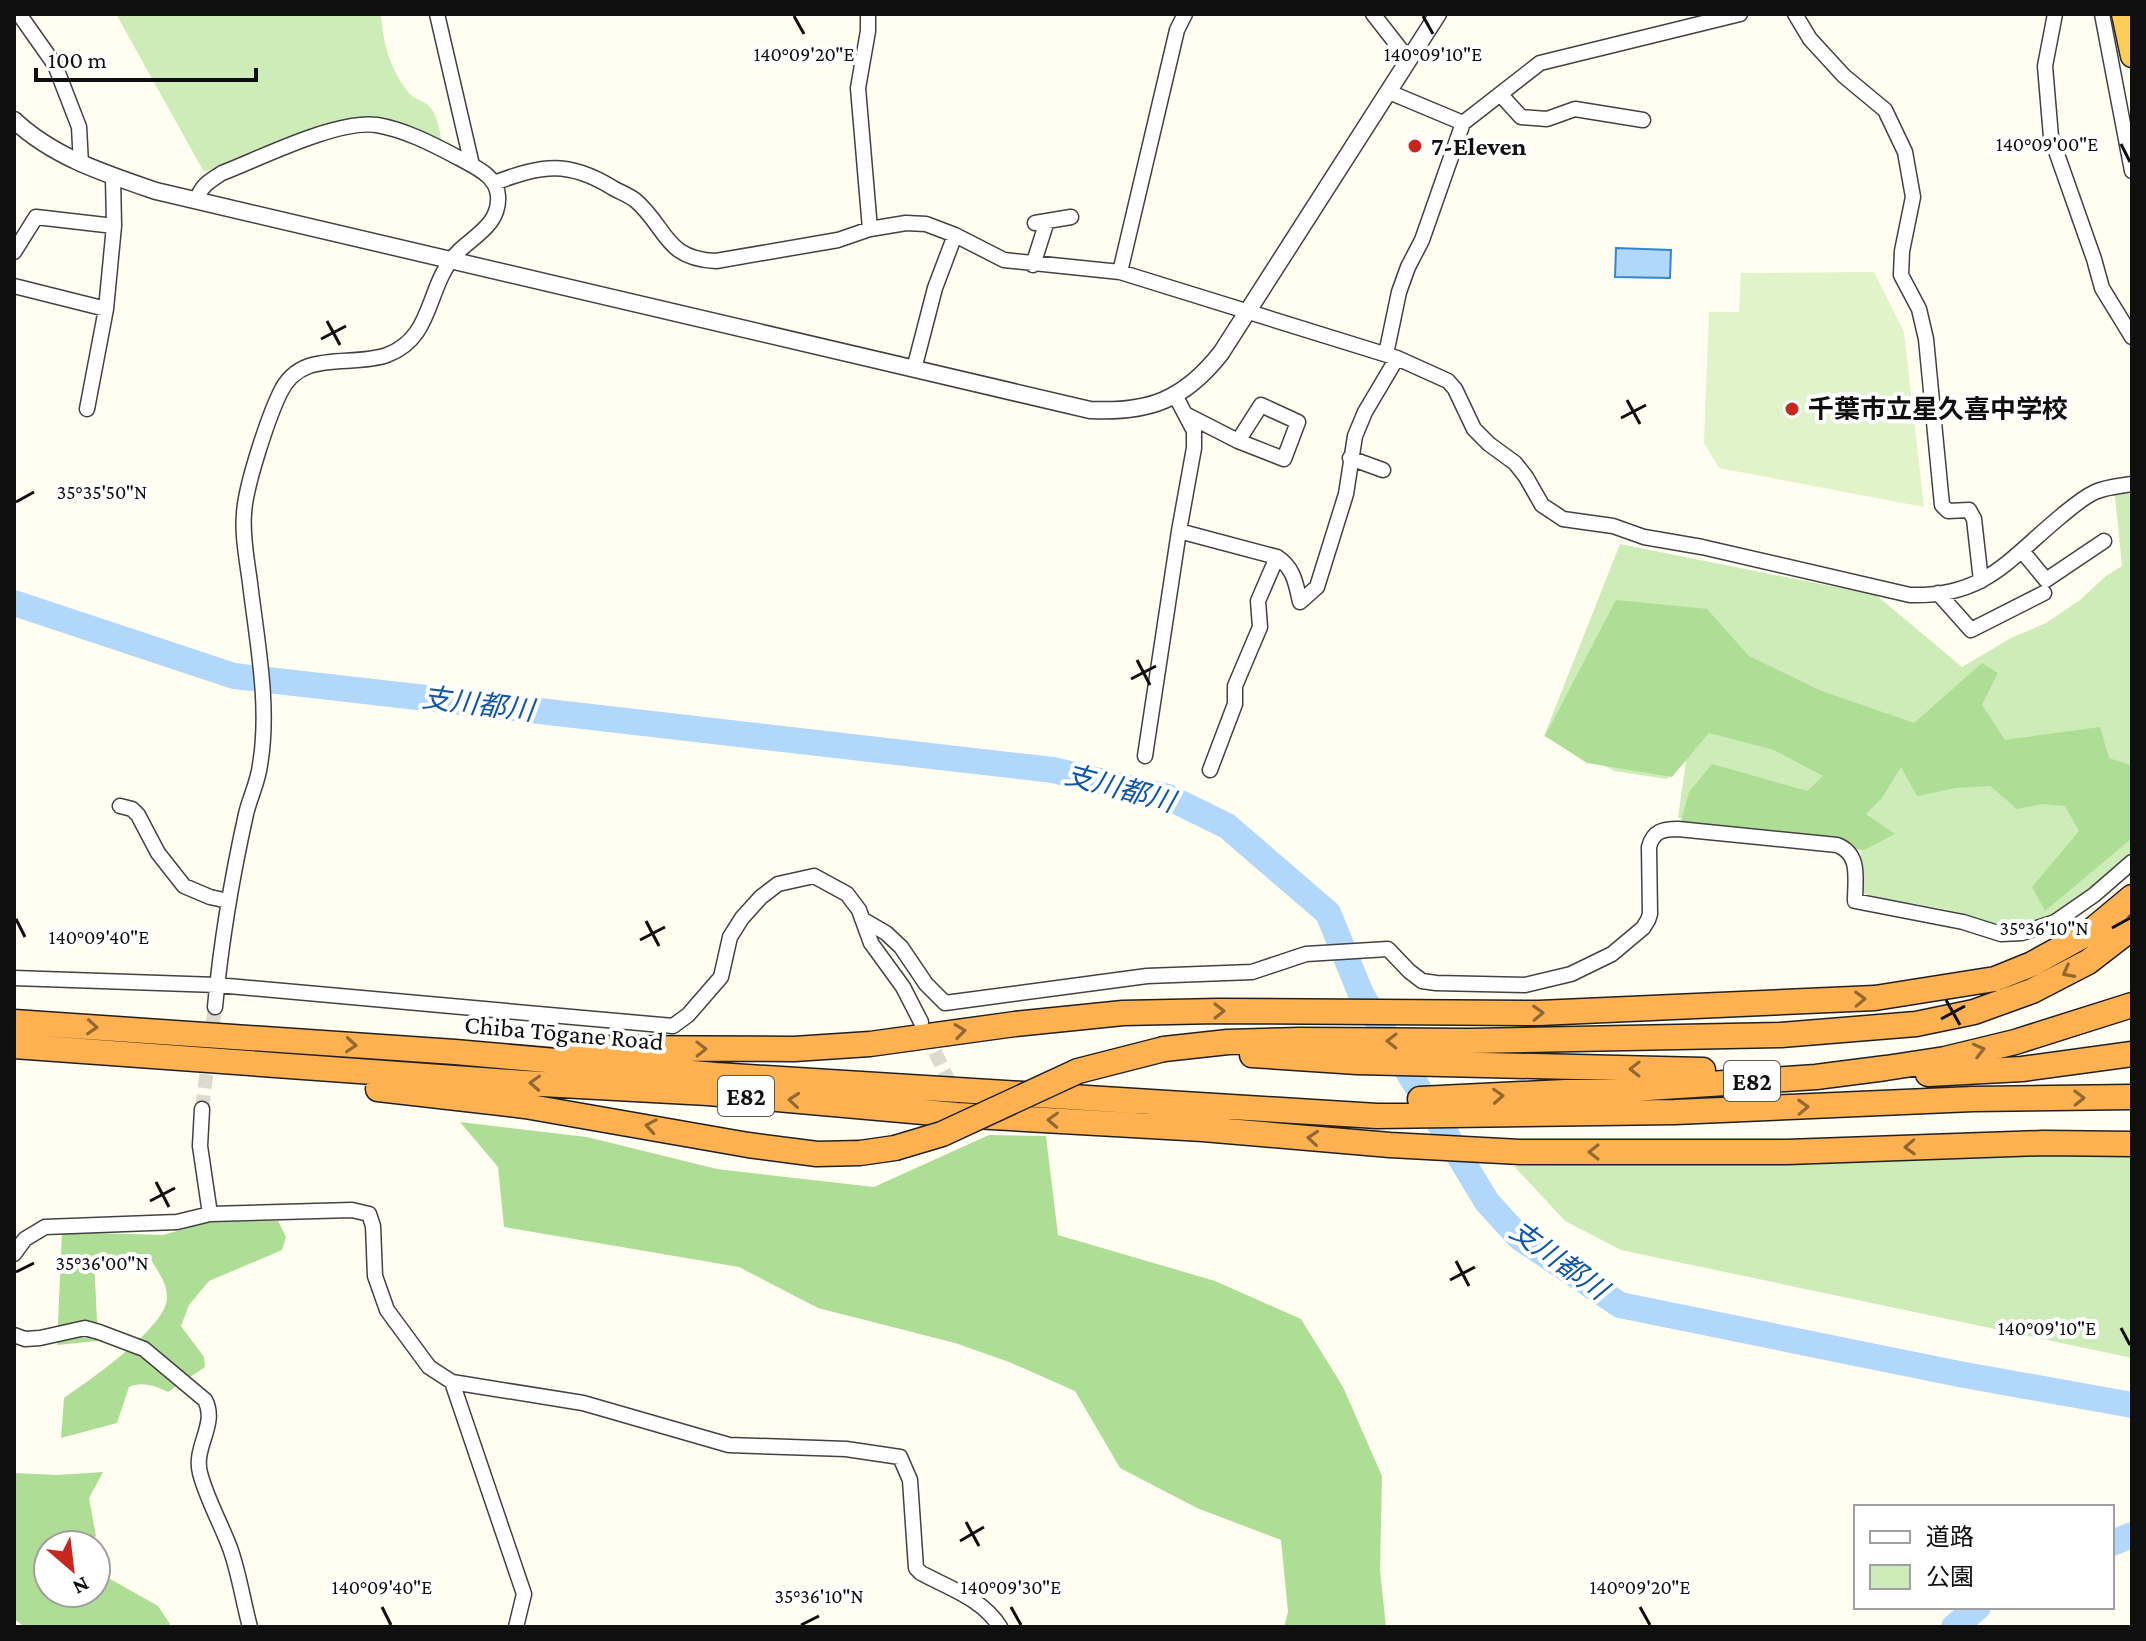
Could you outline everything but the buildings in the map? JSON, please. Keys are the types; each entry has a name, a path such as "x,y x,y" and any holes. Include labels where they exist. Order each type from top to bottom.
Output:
{"highway":[{"path":"2123,14 2132,56"},
{"path":"455,1052 531,1047 794,1049 870,1044 1123,1013 1460,1014 1875,998 1995,979 2032,964 2090,932 2132,897"},
{"path":"1164,1049 1228,1042 1300,1040 1470,1041 1781,1035 1916,1024 2001,1004 2088,962 2132,928"},
{"name":"E82","path":"1370,1108 1446,1099 1816,1077 1886,1068 1945,1059 2015,1042 2132,1005"},
{"name":"Chiba Tōgane Road","path":"14,1022 455,1052 716,1075 1110,1099 1148,1093 1370,1108"},
{"name":"E82","path":"14,1046 708,1093 957,1115 1520,1152 1787,1152 2132,1144"},
{"name":"E82","path":"102,1054 192,1073 401,1091 525,1106 817,1154 895,1148 942,1134 1078,1071 1164,1049 1357,1062 1923,1074 2022,1069 2132,1054"},
{"name":"E82","path":"1370,1108 1501,1116 1973,1099 2132,1097"}],"street":[{"path":"19,14 55,65 79,127 81,164"},
{"path":"437,14 472,165"},
{"path":"868,14 858,88 870,229"},
{"path":"1120,272 1177,30 1185,14"},
{"path":"1373,14 1409,60"},
{"path":"14,120 58,152 81,164 156,191 1090,410 1138,409 1159,404 1175,395 1209,368 1438,14"},
{"path":"1179,531 1277,557 1294,575 1300,602 1317,587 1346,494 1355,436 1392,356 1399,292 1422,240 1463,123 1528,71 1552,59 1740,14"},
{"path":"1795,14 1810,39 1835,67 1885,110 1905,152 1913,197 1902,251 1901,275 1919,309 1926,339 1942,505 1948,511 1969,510 1974,519 1981,581"},
{"path":"2055,14 2045,66 2051,137 2102,288 2132,337"},
{"path":"2102,14 2132,171"},
{"path":"1389,92 1463,123"},
{"path":"1501,95 1521,117 1547,119 1575,109 1643,120"},
{"path":"197,200 206,183 222,173 350,126 378,125 401,131 472,165 494,183 498,197 494,215 487,227 440,274 417,336 402,348 384,356 318,362 304,367 289,378 280,392 258,458 244,514 263,705 260,766 228,901 215,1007"},
{"path":"494,183 525,171 548,168 580,171 636,201 675,247 688,257 701,260 716,261 838,240 870,229 906,223 926,224 1004,260 1120,272 1392,356 1448,381 1474,429 1515,463 1542,505 1563,519 1613,526 1644,537 1702,547 1910,595 1938,593 1981,581 1997,573 2077,503 2098,490 2132,484"},
{"path":"87,409 106,309 114,226 113,177"},
{"path":"14,252 36,217 114,226"},
{"path":"1033,265 1041,222 1071,217"},
{"path":"914,369 935,288 955,235"},
{"path":"14,286 106,309"},
{"path":"1145,756 1194,448 1194,431 1175,395"},
{"path":"1187,415 1238,441"},
{"path":"1350,458 1383,470"},
{"path":"2022,551 2046,580 2104,541"},
{"path":"1210,770 1235,704 1235,686 1260,627 1258,601 1277,557"},
{"path":"1938,593 1971,630 2044,593"},
{"path":"120,806 132,809 138,815 158,853 184,886 228,901"},
{"path":"862,919 886,933 901,947 926,984 945,1003 1147,976 1252,972 1306,954 1388,949 1422,981 1525,985 1571,974 1594,964 1612,954 1643,928 1648,920 1649,847 1656,834 1670,829 1837,845 1846,848 1855,860 1855,901 1963,922 2001,934 2022,933 2055,922 2094,895 2132,862"},
{"path":"14,978 217,985 552,1013 666,1027 681,1022 721,977 730,937 761,897 778,884 814,876 847,894 859,910 871,943 903,987 921,1022"},
{"path":"202,1109 200,1146 210,1214"},
{"path":"14,1254 25,1239 45,1227 177,1222 210,1214 352,1210 369,1214 373,1226 375,1276 387,1310 429,1367 452,1382 583,1403 729,1445 846,1449 900,1457 910,1480 916,1568 976,1601 1000,1627"},
{"path":"14,1335 25,1339 40,1338 85,1328 99,1332 144,1349 205,1400 210,1417 199,1455 199,1472 232,1552 250,1627"},
{"path":"452,1382 524,1594 516,1627"}],"green space":[{"path":"116,14 381,14 386,46 396,74 410,94 432,110 442,142 395,121 375,116 353,118 204,172"},
{"path":"1874,272 1904,332 1924,507 1719,468 1704,443 1709,312 1739,312 1741,273"},
{"path":"2132,493 2132,853 2074,904 2040,922 2021,926 1997,925 1961,913 1865,894 1862,889 1861,852 1848,840 1678,818 1686,761 1667,779 1615,771 1544,736 1620,544 1876,595 1962,667 2011,638 2046,623 2122,566 2115,495"},
{"path":"1616,600 1707,609 1749,656 1819,690 1914,723 1982,663 1998,673 1982,705 2005,740 2100,727 2109,758 2132,766 2132,838 2045,911 2032,887 2079,831 2065,806 2043,804 2017,809 1990,786 1956,788 1917,796 1901,767 1882,798 1866,814 1895,834 1864,850 1680,825 1689,792 1712,764 1807,791 1823,776 1774,750 1709,733 1672,777 1587,763 1545,736"},
{"path":"460,1122 587,1137 717,1169 874,1187 989,1135 1046,1136 1058,1235 1215,1281 1301,1319 1343,1387 1382,1476 1380,1570 1386,1627 1284,1627 1288,1612 1281,1540 1197,1508 1120,1468 1075,1391 1009,1362 955,1343 818,1308 739,1267 504,1227 498,1167"},
{"path":"2132,1155 2132,1358 1621,1250 1565,1221 1514,1166"},
{"path":"278,1221 286,1237 282,1250 209,1281 189,1305 181,1326 204,1357 205,1367 168,1392 144,1384 129,1387 117,1423 61,1438 64,1398 140,1339 163,1311 167,1299 164,1283 150,1258 94,1259 98,1341 57,1345 62,1232 163,1235 208,1222"},
{"path":"103,1472 89,1498 95,1529 32,1529 32,1609 112,1609 112,1580 158,1606 169,1627 25,1627 14,1619 14,1473 57,1475"}],"water":[{"path":"1616,248 1671,250 1670,278 1615,277"}],"waterway":[{"name":"支川都川","path":"14,603 234,676 1053,770 1168,797 1227,826 1328,913 1361,994 1487,1202 1519,1237 1620,1305 1959,1374 2132,1405"},
{"path":"2114,1542 2132,1535"},
{"path":"1954,1627 1976,1609"}],"tunnel":[{"path":"202,1109 215,1007"},
{"path":"926,1033 955,1094"}],"place":[{"name":"7-Eleven","path":"1415,146"},
{"name":"千葉市立星久喜中学校","path":"1792,409"}]}
